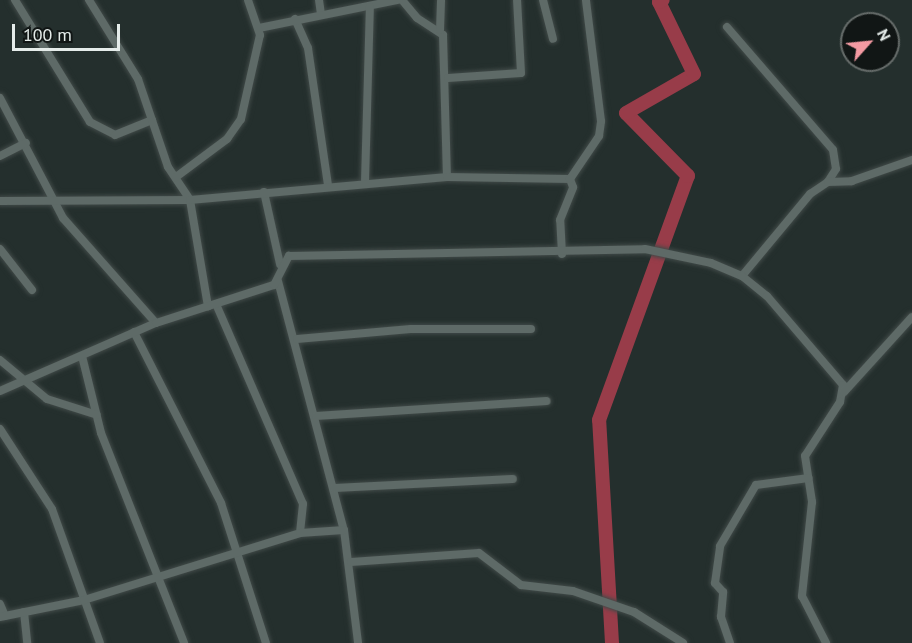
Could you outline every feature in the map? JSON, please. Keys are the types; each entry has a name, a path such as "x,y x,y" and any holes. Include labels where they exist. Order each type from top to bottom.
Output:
{"street":[{"path":"15,0 90,123 115,135 152,120"},
{"path":"89,0 138,79 176,177 190,200 212,305 303,504 300,533"},
{"path":"176,177 227,139 241,119 259,28 248,0"},
{"path":"319,0 321,15"},
{"path":"259,28 295,19 400,0 417,18 440,30"},
{"path":"441,0 440,30 448,78 447,177"},
{"path":"448,78 521,73 517,0"},
{"path":"543,0 553,39"},
{"path":"570,179 599,136 601,121 586,0"},
{"path":"365,182 370,7"},
{"path":"295,19 308,48 328,185"},
{"path":"727,27 833,150 836,168 828,182 790,214 742,276"},
{"path":"0,98 26,143 52,197 92,255 156,323"},
{"path":"0,156 26,143"},
{"path":"828,182 852,181 912,160"},
{"path":"0,201 52,197 190,200 328,185 447,177 570,179"},
{"path":"562,254 560,220 573,187 570,179"},
{"path":"264,192 280,264 278,281 297,339 351,562 358,643"},
{"path":"0,249 32,290"},
{"path":"280,264 289,256 333,252 562,254 645,249 680,254 742,276 805,334 844,392"},
{"path":"0,392 156,323 278,281"},
{"path":"826,643 802,596 812,502 806,456 844,392 912,317"},
{"path":"297,339 411,329 531,329"},
{"path":"134,332 221,503 266,643"},
{"path":"81,356 97,416 162,576 184,643"},
{"path":"0,360 21,382 47,399 97,416"},
{"path":"316,416 547,401"},
{"path":"0,429 52,509 100,643"},
{"path":"730,643 721,617 723,592 715,583 720,546 756,485 809,478"},
{"path":"334,488 513,479"},
{"path":"0,604 3,616 84,600 300,533 344,530"},
{"path":"351,562 479,553 521,585 573,591 634,612 683,643"},
{"path":"24,612 27,643"}],"waterway":[{"path":"612,643 599,420 688,176 626,113 694,74 659,2 663,0"}]}
